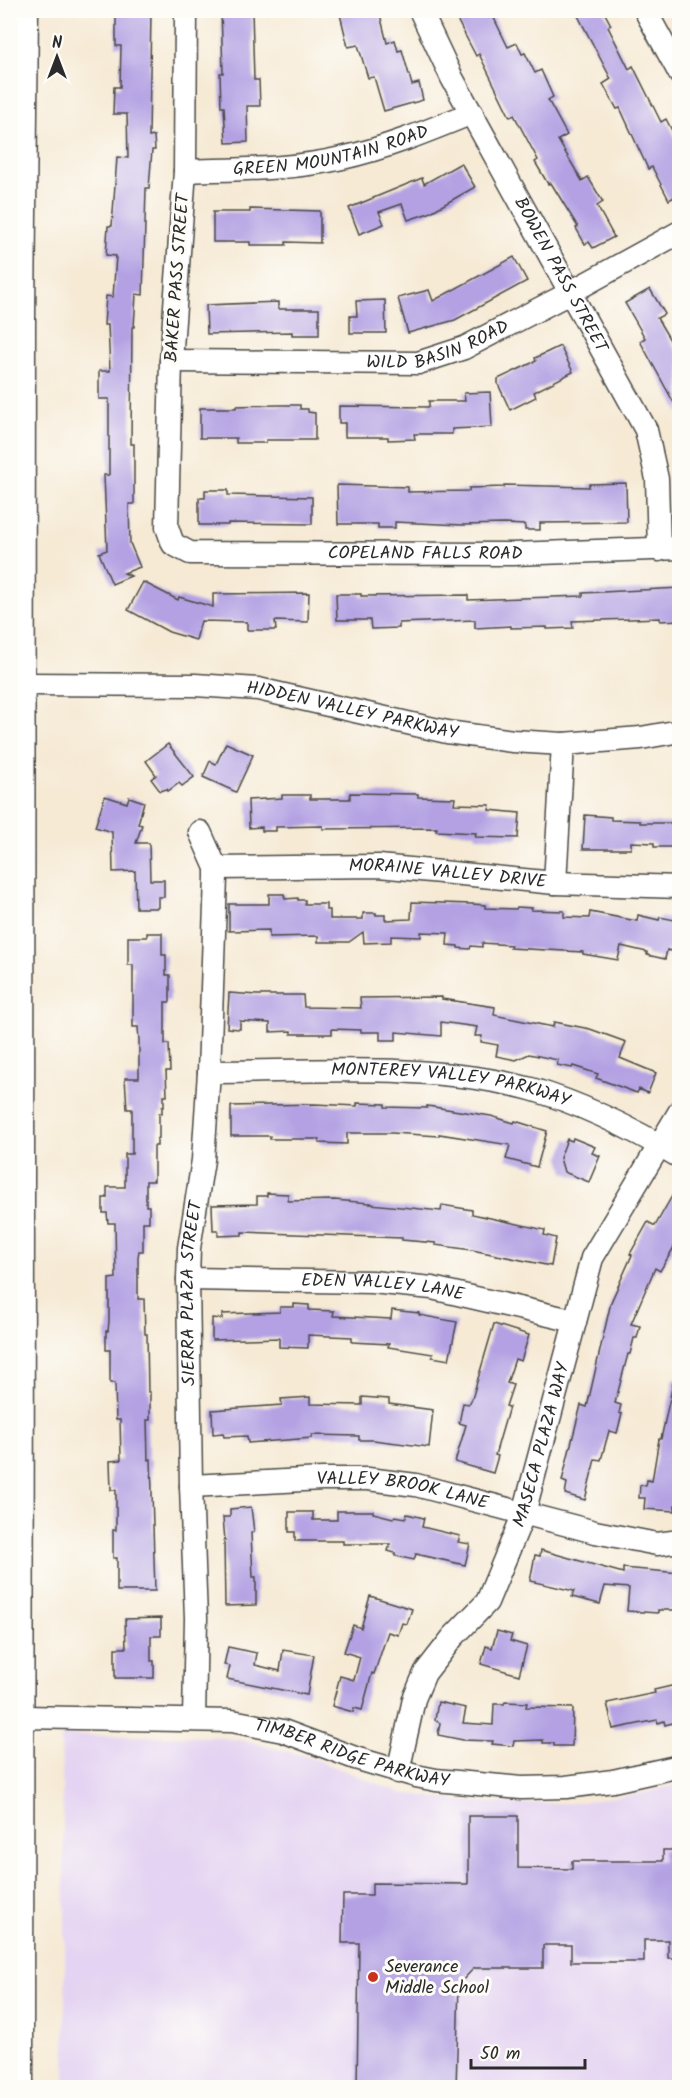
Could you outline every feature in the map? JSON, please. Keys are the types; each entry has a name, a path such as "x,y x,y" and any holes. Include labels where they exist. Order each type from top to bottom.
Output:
{"street":[{"path":"22,2088 23,684 27,10"},
{"name":"BAKER PASS STREET","path":"173,544 167,527 171,361 185,171 186,10"},
{"name":"BOWEN PASS STREET","path":"420,10 452,78 572,292 646,430 669,549"},
{"path":"645,10 680,74"},
{"name":"GREEN MOUNTAIN ROAD","path":"185,171 275,168 340,159 386,146 472,113"},
{"name":"WILD BASIN ROAD","path":"171,361 418,363 464,348 680,232"},
{"name":"COPELAND FALLS ROAD","path":"173,544 190,553 513,554 669,549"},
{"name":"HIDDEN VALLEY PARKWAY","path":"23,684 195,685 258,689 447,732 513,741 563,744 641,738 680,732"},
{"path":"555,883 563,744"},
{"path":"200,832 216,868"},
{"name":"MORAINE VALLEY DRIVE","path":"216,868 379,866 555,883 680,888"},
{"name":"SIERRA PLAZA STREET","path":"194,1719 196,1618 191,1486 188,1278 189,1248 203,1160 209,1072 216,868"},
{"name":"MONTEREY VALLEY PARKWAY","path":"209,1072 381,1071 461,1076 529,1089 574,1103 680,1157"},
{"name":"MASECA PLAZA WAY","path":"398,1772 414,1699 425,1673 453,1637 487,1602 524,1513 592,1258 680,1111"},
{"name":"EDEN VALLEY LANE","path":"188,1278 372,1282 432,1288 575,1321"},
{"name":"VALLEY BROOK LANE","path":"191,1486 322,1479 368,1479 416,1485 595,1532 657,1544 680,1541"},
{"name":"TIMBER RIDGE PARKWAY","path":"23,1717 232,1721 283,1731 398,1772 435,1780 521,1788 566,1787 613,1781 680,1766"}],"shaded area":[{"name":"Severance Middle School","path":"61,1735 215,1737 252,1742 309,1757 401,1793 474,1802 574,1803 644,1793 679,1784 679,2087 65,2087 65,1910"}],"building":[{"path":"116,10 151,10 149,137 154,136 155,150 152,150 149,188 146,188 143,295 136,294 134,327 132,327 131,444 134,444 134,504 129,504 130,543 140,567 124,573 131,576 112,584 99,553 107,550 104,475 109,475 109,399 99,399 99,371 110,371 108,325 104,325 106,296 113,297 116,256 106,255 108,226 112,226 117,157 128,158 127,114 113,114 114,87 120,87 121,46 116,46"},
{"path":"221,10 252,10 254,80 259,80 260,106 247,106 248,142 226,143 224,107 221,107 220,73 223,73"},
{"path":"339,10 379,10 387,43 395,40 398,51 402,50 412,85 419,83 423,100 384,111 374,77 368,78 358,45 348,47"},
{"path":"452,10 490,10 508,47 517,43 535,73 541,70 553,97 548,100 567,135 558,140 582,181 588,177 603,202 597,206 614,237 593,248 589,242 585,244 576,228 578,227 535,162 538,160 514,115 510,117 479,54 476,56"},
{"path":"575,10 603,10 611,25 608,27 629,69 633,66 661,122 666,119 680,146 680,194 669,200 652,167 648,169 620,108 617,109 603,84 611,79"},
{"path":"461,163 475,187 429,213 408,220 402,204 379,212 384,224 359,234 349,208 422,178 424,184"},
{"path":"250,209 320,211 320,243 286,242 286,245 250,245 250,242 213,242 213,212 250,212"},
{"path":"514,257 527,281 455,320 408,333 398,298 429,290 433,301"},
{"path":"650,289 665,314 657,318 680,357 680,414 640,341 645,338 625,303"},
{"path":"385,300 386,333 350,333 350,316 357,316 356,301"},
{"path":"278,302 278,309 319,309 319,335 292,335 292,332 207,334 206,305"},
{"path":"560,346 573,372 534,392 536,397 510,410 498,384 498,379 536,361 535,358"},
{"path":"490,392 492,427 452,429 452,434 414,434 415,439 388,440 388,437 345,437 345,423 339,423 339,406 429,407 429,401 465,401 464,393"},
{"path":"300,405 300,409 308,409 308,412 315,413 315,440 266,440 266,443 236,443 236,438 200,438 200,408"},
{"path":"626,483 627,522 540,523 540,530 525,530 525,525 504,524 395,522 395,528 378,528 378,524 338,524 337,485 408,487 408,492 469,491 469,488 504,487 504,485 589,487 589,484"},
{"path":"205,490 228,490 228,495 312,497 312,524 199,525 199,498 205,498"},
{"path":"143,582 178,600 179,597 213,607 213,594 309,593 308,622 275,621 276,630 247,630 247,622 201,621 196,640 169,632 128,610"},
{"path":"680,588 680,620 660,621 660,618 572,621 573,628 547,629 547,627 511,628 511,626 475,628 475,620 399,623 399,628 371,629 370,620 337,620 336,594 361,594 361,596 468,595 468,600 583,596 583,593"},
{"path":"226,743 253,755 236,792 203,777 210,761 216,764"},
{"path":"168,744 194,777 182,786 179,783 168,791 167,789 160,791 151,779 156,775 146,761"},
{"path":"350,793 418,794 418,797 455,798 454,804 490,805 489,810 520,813 518,838 475,837 476,833 436,831 437,828 323,829 323,826 276,827 276,831 262,831 262,827 249,828 248,800 282,798 282,795 310,795 310,799 350,799"},
{"path":"105,796 127,803 129,797 144,802 138,824 142,825 136,843 149,843 150,880 164,880 164,897 158,897 158,908 136,908 135,871 113,872 112,832 95,827"},
{"path":"585,815 611,817 611,820 640,821 640,823 680,823 680,842 672,842 672,847 654,847 654,843 631,842 631,849 583,849"},
{"path":"269,894 284,894 285,899 298,898 298,900 305,900 305,904 326,904 326,910 330,910 330,919 363,919 363,913 376,913 376,915 385,915 385,920 411,919 412,902 564,911 564,917 589,918 590,912 637,921 638,915 659,920 660,917 680,921 680,953 667,950 665,959 621,946 618,960 583,954 583,952 510,948 511,945 482,943 482,947 458,948 458,946 447,945 448,933 421,932 421,937 391,936 391,942 364,943 363,932 349,942 318,942 318,936 269,937 269,930 229,931 229,904 269,904"},
{"path":"147,933 162,933 162,955 166,955 166,975 170,975 170,1002 165,1002 165,1044 169,1044 170,1071 166,1071 167,1096 164,1096 162,1113 159,1113 159,1138 157,1146 154,1146 154,1181 146,1181 146,1206 149,1206 149,1222 143,1222 143,1251 139,1251 138,1257 138,1299 144,1299 148,1392 150,1392 150,1420 147,1420 148,1460 151,1459 155,1591 117,1591 117,1558 113,1558 116,1490 111,1490 110,1461 121,1460 120,1420 116,1420 115,1383 110,1383 110,1350 106,1350 109,1279 116,1278 115,1223 108,1223 107,1213 103,1213 103,1198 107,1198 107,1187 125,1187 125,1154 132,1154 132,1109 127,1109 125,1078 139,1078 139,1040 138,1027 133,1027 133,965 128,965 128,937 147,937"},
{"path":"229,993 303,995 304,1007 361,1008 360,998 442,997 442,999 495,1007 494,1015 553,1027 554,1022 590,1029 626,1042 620,1058 656,1073 648,1093 639,1089 637,1093 596,1078 598,1074 573,1066 572,1068 557,1065 558,1060 529,1054 516,1060 496,1056 498,1045 481,1042 482,1036 475,1036 477,1027 441,1022 441,1036 396,1032 396,1040 380,1040 380,1032 361,1032 361,1030 332,1029 332,1034 270,1032 270,1023 240,1021 240,1029 227,1028"},
{"path":"357,1103 385,1104 385,1107 427,1108 427,1106 491,1116 514,1123 515,1121 547,1131 537,1167 506,1159 510,1145 439,1134 439,1136 347,1133 347,1144 319,1143 319,1139 231,1136 231,1106 314,1104 357,1106"},
{"path":"573,1138 595,1147 592,1153 600,1156 589,1182 564,1172 560,1158 567,1139 572,1141"},
{"path":"680,1182 680,1237 660,1271 655,1268 631,1324 640,1326 637,1338 634,1338 630,1354 628,1354 615,1403 621,1405 619,1413 622,1414 617,1433 609,1431 601,1460 595,1459 585,1500 565,1494 567,1483 562,1481 581,1405 587,1407 611,1302 632,1255 630,1254 648,1222 655,1226"},
{"path":"267,1193 288,1194 288,1201 334,1200 441,1211 442,1205 472,1210 472,1214 545,1230 544,1235 556,1238 551,1266 435,1245 436,1243 402,1240 402,1238 242,1232 242,1235 218,1236 218,1230 213,1230 212,1205 257,1204 257,1196 267,1196"},
{"path":"294,1304 309,1305 309,1310 334,1311 333,1316 391,1319 392,1310 419,1313 419,1315 457,1322 449,1360 432,1357 433,1354 388,1347 389,1344 352,1342 352,1337 308,1335 308,1348 279,1347 279,1338 212,1340 212,1318 222,1319 222,1314 280,1312 280,1307 294,1307"},
{"path":"494,1324 529,1335 521,1361 515,1359 507,1383 513,1385 506,1406 509,1407 495,1455 498,1456 493,1473 455,1462 466,1425 459,1423 463,1403 469,1404 472,1399"},
{"path":"674,1379 680,1380 680,1505 675,1505 675,1511 644,1509 645,1498 639,1498 640,1485 646,1486 647,1480 652,1481 659,1439 661,1439"},
{"path":"310,1397 310,1404 362,1405 362,1397 389,1399 389,1404 433,1410 429,1447 359,1440 359,1436 312,1435 312,1438 248,1443 247,1436 224,1437 223,1433 213,1434 212,1410 282,1405 281,1399"},
{"path":"251,1507 256,1605 225,1606 223,1517 230,1517 230,1509"},
{"path":"337,1511 373,1511 373,1513 393,1518 395,1516 406,1518 407,1514 424,1518 422,1527 460,1536 458,1542 470,1544 465,1565 416,1554 414,1560 395,1556 395,1553 388,1551 390,1544 295,1541 295,1532 289,1532 289,1512 313,1512 313,1520 337,1520"},
{"path":"541,1550 623,1573 623,1568 680,1573 680,1610 658,1610 658,1613 627,1611 629,1588 605,1586 600,1604 572,1597 574,1591 530,1581 535,1555 540,1556"},
{"path":"370,1596 412,1609 407,1624 402,1623 398,1635 388,1632 374,1674 372,1673 362,1710 354,1708 353,1712 332,1706 340,1676 354,1680 360,1657 344,1652 353,1625 361,1628"},
{"path":"161,1618 161,1636 151,1636 154,1678 115,1678 115,1648 126,1648 125,1619"},
{"path":"497,1631 512,1635 510,1641 527,1646 519,1675 481,1664 486,1646 492,1648"},
{"path":"228,1647 257,1653 255,1665 280,1671 283,1650 314,1655 307,1695 227,1679 230,1666 224,1665"},
{"path":"680,1684 680,1721 665,1725 664,1721 658,1723 657,1720 613,1729 607,1703 655,1693 654,1690"},
{"path":"438,1702 466,1708 463,1723 493,1725 494,1704 527,1703 526,1707 573,1708 572,1746 554,1746 554,1743 543,1743 543,1740 514,1741 513,1746 492,1744 493,1741 463,1740 438,1735 440,1723 435,1720"},
{"path":"468,1816 518,1816 518,1868 572,1869 572,1861 663,1861 663,1850 680,1850 680,1958 668,1958 668,1940 644,1940 644,1962 571,1962 571,1945 543,1945 543,1968 474,1968 459,1984 456,2088 357,2088 359,1943 342,1943 343,1895 372,1895 372,1883 468,1884"}],"place":[{"name":"Severance Middle School","path":"373,1977"}]}
